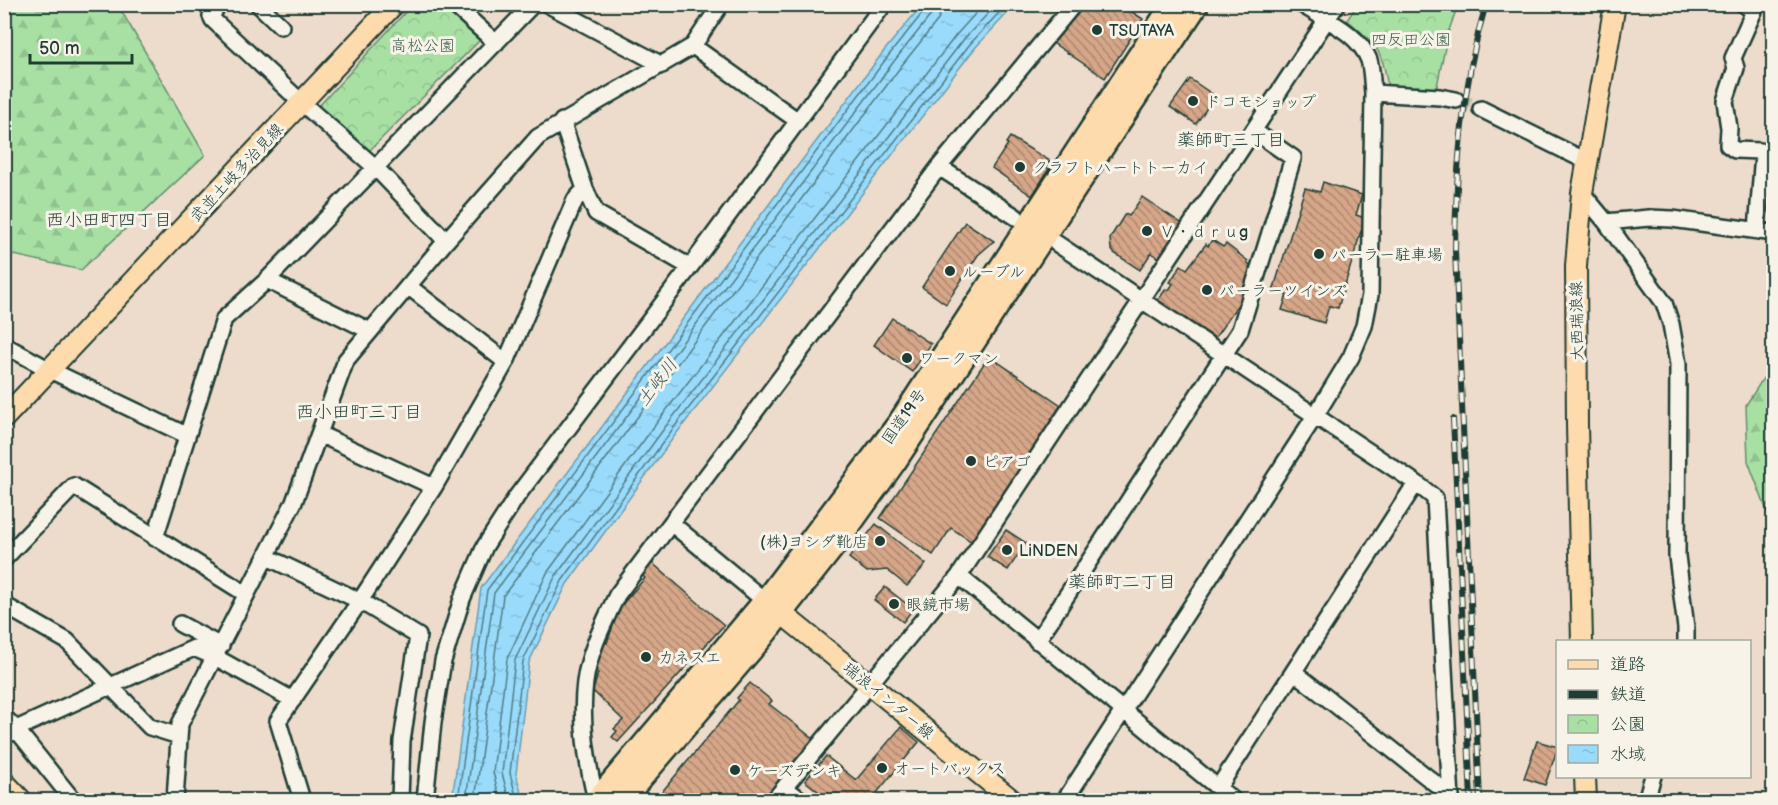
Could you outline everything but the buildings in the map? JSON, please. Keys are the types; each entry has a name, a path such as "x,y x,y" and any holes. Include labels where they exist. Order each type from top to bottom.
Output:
{"highway":[{"name":"国道19号","path":"773,607 900,422 1173,4"},
{"name":"国道19号","path":"610,797 773,607 837,542 895,460 1197,4"}],"main road":[{"name":"武並土岐多治見線","path":"4,418 394,4"},
{"name":"大西瑞浪線","path":"1582,640 1576,266 1582,194 1615,4"},
{"name":"瑞浪インター線","path":"773,607 871,684 1012,801"},
{"path":"1585,778 1586,801"},
{"path":"4,782 21,801"}],"street":[{"path":"219,4 211,16 213,20 376,168 446,241"},
{"path":"258,4 281,26"},
{"path":"453,4 496,43"},
{"path":"155,538 224,319 267,280 533,4"},
{"path":"547,4 662,65"},
{"path":"175,801 180,724 294,502 346,360 446,241 538,137 693,46 722,4"},
{"path":"425,801 433,722 443,662 462,599 485,546 517,496 884,4"},
{"path":"610,797 586,755 585,682 591,655 617,595 939,167 1074,4"},
{"path":"1065,801 1315,416 1351,357 1364,326 1371,295 1373,93 1370,62 1351,34 1325,21 1301,4"},
{"path":"774,801 959,576 1337,4"},
{"path":"1743,4 1754,11 1733,58 1736,68 1725,101 1730,148 1760,151 1763,154 1757,230"},
{"path":"693,46 798,121"},
{"path":"1373,93 1456,100"},
{"path":"1481,109 1588,162"},
{"path":"562,121 585,189 596,213 690,267"},
{"path":"1037,641 1240,330 1293,158 1254,131"},
{"path":"939,167 1016,217"},
{"path":"302,800 278,721 360,601 434,486 506,362 575,200 585,189"},
{"path":"1582,194 1606,222 1664,303 1671,324 1678,363 1677,556 1686,640"},
{"path":"1606,222 1617,219 1660,219 1773,233"},
{"path":"1056,243 1416,483 1435,498 1451,798"},
{"path":"267,280 370,331"},
{"path":"408,286 506,362"},
{"path":"4,345 50,370 186,435"},
{"path":"319,434 434,486"},
{"path":"1218,788 1416,483"},
{"path":"4,559 74,486 246,594"},
{"path":"671,523 773,607"},
{"path":"267,557 360,601 418,636 402,741 400,801"},
{"path":"959,576 1233,801"},
{"path":"4,605 67,640 150,727 179,736"},
{"path":"180,624 293,700"},
{"path":"10,733 108,685 194,648 218,651"},
{"path":"1294,672 1451,798"},
{"path":"4,717 10,733 73,801"},
{"path":"1646,801 1653,778"},
{"path":"785,788 801,801"}],"green space":[{"path":"5,4 118,5 205,155 81,270 5,253"},
{"name":"高松公園","path":"412,5 442,5 480,40 364,156 317,108"},
{"name":"四反田公園","path":"1357,5 1458,5 1448,33 1436,91 1388,90 1384,66 1377,49 1347,20"},
{"path":"1773,363 1773,527 1748,461 1746,405"}],"water":[{"name":"土岐川","path":"922,5 1015,5 975,48 676,434 567,584 529,662 516,774 523,800 452,800 481,588 884,51"}],"tunnel":[{"path":"1456,100 1481,109"}],"railway":[{"path":"1480,800 1455,251 1462,127 1471,65 1486,4"},
{"path":"1453,419 1471,800"}],"place":[{"name":"TSUTAYA","path":"1097,30"},
{"name":"ドコモショップ","path":"1193,101"},
{"name":"クラフトハートトーカイ","path":"1020,167"},
{"name":"Ｖ・ｄｒｕg","path":"1147,231"},
{"name":"パーラー駐車場","path":"1319,254"},
{"name":"ルーブル","path":"950,271"},
{"name":"パーラーツインズ","path":"1207,290"},
{"name":"ワークマン","path":"907,358"},
{"name":"ピアゴ","path":"971,461"},
{"name":"(株)ヨシダ靴店","path":"880,541"},
{"name":"LiNDEN","path":"1007,550"},
{"name":"眼鏡市場","path":"894,604"},
{"name":"カネスエ","path":"646,657"},
{"name":"オートバックス","path":"882,768"},
{"name":"ケーズデンキ","path":"735,770"}],"district":[{"name":"薬師町三丁目","path":"1231,140"},
{"name":"西小田町四丁目","path":"109,220"},
{"name":"西小田町三丁目","path":"359,412"},
{"name":"薬師町二丁目","path":"1122,582"}]}
